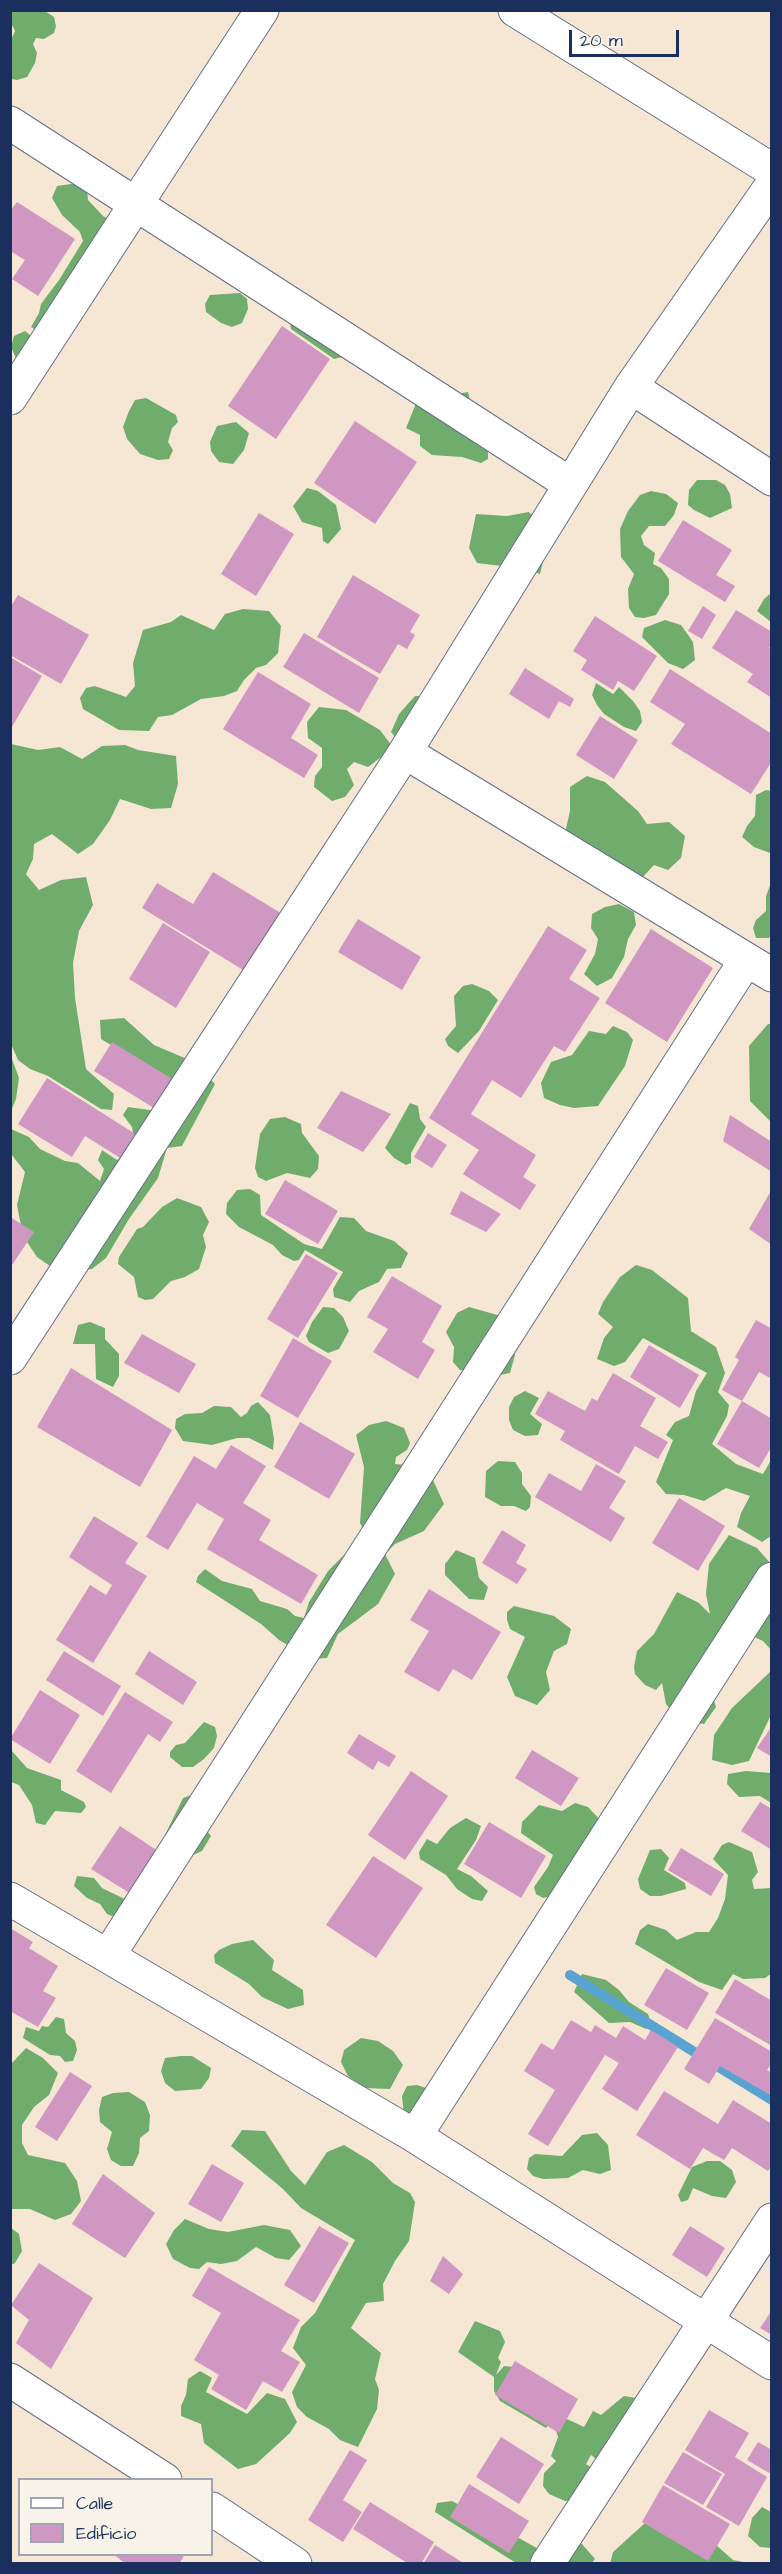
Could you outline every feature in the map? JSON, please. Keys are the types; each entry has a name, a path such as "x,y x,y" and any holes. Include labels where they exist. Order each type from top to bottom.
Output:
{"street":[{"path":"10,399 262,10"},
{"path":"515,10 771,170"},
{"path":"10,123 570,484"},
{"path":"10,1358 405,752 631,387 771,185"},
{"path":"631,387 771,479"},
{"path":"108,1956 759,967 405,752"},
{"path":"415,2136 771,1579"},
{"path":"10,1899 161,1985 415,2136 771,2363"},
{"path":"547,2564 771,2220"},
{"path":"10,2380 162,2478"},
{"path":"213,2511 295,2564"}],"green space":[{"path":"11,10 45,11 54,17 56,26 54,33 44,39 36,38 33,44 37,53 35,63 27,77 17,80 11,79 11,40 15,31 11,23"},
{"path":"77,183 87,188 88,200 103,216 123,228 45,336 31,327 41,304 83,241 80,232 62,215 52,198 57,186"},
{"path":"240,293 247,299 248,309 242,323 232,327 221,323 206,312 205,304 210,295"},
{"path":"288,311 347,356 334,359 291,329"},
{"path":"25,331 43,346 22,372 11,347 14,336"},
{"path":"468,392 475,422 488,439 488,459 481,463 462,457 432,455 420,446 420,435 406,428 417,401"},
{"path":"146,398 176,415 178,422 172,428 168,442 173,450 169,459 158,460 140,454 127,439 123,427 129,411 135,400"},
{"path":"236,422 249,433 244,450 233,464 219,462 211,451 210,442 217,426"},
{"path":"697,480 716,480 725,485 730,494 732,508 710,518 694,510 688,505 689,490"},
{"path":"307,488 318,491 336,505 341,529 328,544 323,541 322,528 302,522 293,506"},
{"path":"651,491 666,494 678,503 674,515 665,526 649,526 641,536 644,545 655,553 653,564 661,568 669,579 669,594 656,615 644,618 635,617 629,608 628,589 634,574 621,557 620,529 628,511 640,495"},
{"path":"529,512 550,534 540,574 514,565 477,563 469,548 476,514 507,516"},
{"path":"771,593 771,622 757,611 764,599"},
{"path":"243,609 269,611 281,626 278,653 266,665 256,668 237,691 224,696 201,699 172,715 158,717 149,731 119,730 83,709 80,698 86,688 95,686 126,697 135,686 133,663 143,630 171,622 181,615 214,630 225,614"},
{"path":"665,620 681,625 693,642 695,660 683,669 668,663 642,637 644,628"},
{"path":"596,683 613,694 619,687 633,701 640,711 642,722 636,731 624,727 604,714 592,695"},
{"path":"415,696 427,696 397,739 391,732 399,714"},
{"path":"319,707 346,710 380,730 392,746 368,767 354,762 347,769 354,785 345,797 332,801 314,787 315,776 322,767 322,748 308,738 307,722"},
{"path":"11,744 38,750 60,747 82,759 102,746 125,745 138,750 176,756 178,784 171,808 151,809 120,799 110,820 93,844 78,854 52,834 34,844 33,859 26,874 39,890 61,880 86,877 93,905 79,931 73,963 75,998 86,1069 114,1094 112,1110 101,1109 48,1076 30,1069 18,1060 11,1044"},
{"path":"587,776 605,782 638,811 647,824 669,822 685,836 681,858 668,870 654,865 641,879 560,855 570,811 570,787"},
{"path":"766,790 771,791 770,853 754,847 742,837 755,816 756,795"},
{"path":"771,883 771,935 769,938 756,938 753,928 756,920 766,911 766,896"},
{"path":"619,904 634,912 636,925 628,939 624,957 612,978 597,986 584,974 595,954 598,939 591,928 592,914 605,907"},
{"path":"472,984 489,991 498,1000 479,1031 458,1053 448,1046 445,1039 456,1026 454,996 463,986"},
{"path":"124,1018 154,1045 194,1062 215,1084 182,1146 167,1148 158,1178 129,1219 106,1258 92,1269 57,1271 37,1257 23,1236 17,1205 25,1172 11,1154 11,1129 29,1137 40,1149 65,1161 78,1163 100,1181 104,1169 98,1160 102,1150 117,1160 135,1145 132,1127 123,1115 128,1107 164,1112 174,1083 101,1039 100,1020"},
{"path":"768,1024 772,1024 771,1122 750,1101 749,1046"},
{"path":"613,1026 627,1032 633,1040 625,1066 598,1106 574,1108 544,1098 541,1083 551,1062 572,1055 589,1031 606,1034"},
{"path":"11,1056 19,1078 16,1099 11,1111"},
{"path":"410,1103 418,1106 420,1119 426,1127 411,1153 411,1163 406,1165 394,1158 385,1148"},
{"path":"285,1117 301,1124 302,1133 319,1156 318,1169 310,1178 287,1173 266,1181 258,1177 255,1168 260,1134 270,1119"},
{"path":"250,1189 260,1195 261,1215 304,1244 322,1249 340,1217 354,1218 366,1231 394,1241 408,1253 401,1268 387,1269 379,1282 359,1291 350,1302 334,1297 333,1289 343,1272 305,1250 299,1260 294,1261 282,1255 273,1245 239,1227 226,1214 227,1203 237,1190"},
{"path":"177,1198 201,1207 209,1222 203,1235 206,1247 199,1269 185,1277 171,1281 153,1299 145,1300 138,1297 134,1277 118,1264 119,1257 137,1229 143,1227 162,1207"},
{"path":"636,1265 652,1270 688,1298 691,1331 716,1347 725,1373 718,1392 729,1405 727,1416 712,1444 736,1464 763,1474 771,1460 771,1536 762,1542 737,1527 750,1496 726,1488 704,1501 684,1495 666,1494 656,1482 673,1440 666,1435 675,1422 689,1416 696,1391 707,1373 643,1338 625,1362 614,1366 597,1359 604,1338 613,1327 598,1314 603,1302 620,1277"},
{"path":"323,1307 334,1308 343,1317 349,1331 339,1349 328,1353 309,1342 306,1336 312,1322"},
{"path":"469,1307 508,1318 515,1355 510,1373 500,1375 460,1370 453,1362 454,1347 446,1332 457,1313"},
{"path":"90,1322 105,1328 105,1339 119,1354 119,1376 113,1387 96,1379 95,1344 73,1344 78,1325"},
{"path":"525,1391 539,1398 530,1414 542,1424 538,1435 525,1436 513,1430 509,1420 509,1407 514,1397"},
{"path":"258,1402 270,1415 274,1439 273,1450 249,1438 237,1438 212,1445 183,1441 175,1428 176,1419 185,1414 202,1413 214,1406 231,1407 241,1417"},
{"path":"386,1421 404,1428 410,1443 407,1450 396,1457 395,1464 427,1467 444,1504 424,1531 395,1544 385,1554 395,1574 378,1604 338,1634 327,1658 312,1659 279,1640 261,1624 196,1582 205,1569 222,1581 252,1589 260,1601 287,1609 295,1616 304,1618 309,1602 328,1571 351,1548 369,1539 360,1523 364,1467 356,1435 369,1425"},
{"path":"498,1461 515,1462 522,1473 522,1484 531,1496 530,1507 526,1511 514,1506 501,1506 485,1497 486,1471"},
{"path":"729,1535 757,1548 771,1564 771,1650 763,1641 724,1623 714,1643 710,1687 716,1707 704,1724 678,1719 666,1704 662,1683 656,1690 645,1685 635,1674 637,1651 654,1634 677,1592 699,1603 710,1614 706,1594 709,1564"},
{"path":"456,1550 475,1558 479,1578 488,1587 484,1600 469,1599 445,1575 445,1564"},
{"path":"514,1606 554,1616 571,1629 567,1644 554,1651 546,1672 550,1690 537,1705 515,1696 507,1677 525,1637 510,1629 507,1612"},
{"path":"771,1671 771,1715 749,1761 732,1765 712,1760 714,1735 732,1708"},
{"path":"204,1722 215,1727 217,1736 214,1748 193,1767 182,1767 170,1757 170,1752 176,1745 185,1743"},
{"path":"11,1750 27,1768 61,1780 61,1790 84,1802 86,1807 81,1813 55,1811 45,1825 36,1823 32,1805 19,1785 11,1782"},
{"path":"746,1771 771,1773 771,1803 760,1796 739,1797 727,1784 728,1774"},
{"path":"194,1794 199,1821 211,1836 202,1851 191,1856 167,1839 166,1833 183,1798"},
{"path":"575,1803 588,1807 603,1823 555,1895 543,1898 536,1894 534,1887 548,1867 553,1855 521,1833 522,1822 539,1805 562,1811"},
{"path":"466,1818 481,1826 476,1840 457,1869 471,1876 488,1891 482,1901 472,1899 457,1889 446,1875 420,1859 419,1852 427,1839 437,1844 450,1828"},
{"path":"729,1842 752,1852 758,1872 752,1880 754,1889 771,1888 772,1973 765,1978 743,1979 733,1974 722,1990 699,1982 635,1944 640,1930 648,1924 666,1930 677,1940 696,1932 709,1932 718,1918 725,1899 728,1875 713,1859 722,1845"},
{"path":"661,1849 669,1858 664,1870 685,1883 686,1889 661,1896 650,1896 640,1889 638,1879 650,1850"},
{"path":"77,1876 94,1878 102,1888 133,1903 124,1921 107,1914 100,1904 87,1898 74,1886"},
{"path":"253,1940 274,1960 272,1970 303,1990 304,2005 288,2009 262,1997 249,1984 215,1963 214,1955 219,1950 232,1944"},
{"path":"582,1974 606,1980 629,2002 648,2014 651,2023 646,2029 630,2022 609,2023 574,1992"},
{"path":"56,2017 64,2019 66,2033 75,2041 77,2050 73,2061 65,2062 60,2056 50,2055 23,2038 26,2027 39,2031 42,2026 48,2027"},
{"path":"361,2038 378,2041 393,2051 403,2065 390,2089 364,2088 348,2076 341,2062 344,2050"},
{"path":"26,2048 43,2058 58,2073 49,2095 34,2107 22,2125 22,2143 28,2155 65,2163 77,2181 81,2201 71,2214 55,2220 30,2209 11,2209 11,2064"},
{"path":"192,2056 211,2068 209,2078 201,2089 175,2091 165,2083 161,2071 165,2058"},
{"path":"417,2085 456,2100 404,2116 402,2096 407,2086"},
{"path":"129,2092 145,2102 150,2115 149,2131 140,2138 139,2153 133,2166 121,2166 111,2160 107,2149 112,2132 100,2122 99,2110 102,2097 113,2093"},
{"path":"242,2130 265,2131 291,2171 305,2185 327,2152 344,2145 372,2162 393,2183 410,2193 415,2202 409,2241 383,2284 384,2301 366,2303 351,2328 381,2353 375,2379 379,2390 377,2409 358,2447 340,2440 329,2429 307,2417 297,2407 292,2392 306,2365 293,2348 301,2327 315,2313 355,2240 301,2208 283,2189 231,2146"},
{"path":"597,2133 608,2145 611,2170 600,2174 583,2170 568,2178 543,2179 533,2176 527,2169 529,2158 535,2154 562,2156 582,2135"},
{"path":"707,2161 720,2161 732,2170 736,2182 726,2198 712,2196 693,2188 688,2200 681,2202 678,2195 692,2167"},
{"path":"185,2219 209,2229 228,2232 264,2225 290,2230 301,2246 289,2260 276,2258 256,2247 237,2261 221,2264 207,2262 199,2269 190,2268 173,2259 166,2244 174,2230"},
{"path":"10,2227 19,2234 22,2251 15,2263 11,2265"},
{"path":"475,2321 500,2331 505,2342 498,2358 501,2362 496,2375 504,2366 514,2367 551,2421 546,2428 500,2401 494,2391 494,2377 458,2352"},
{"path":"200,2371 212,2378 206,2392 247,2414 267,2393 285,2399 297,2422 290,2433 256,2464 238,2469 204,2443 201,2424 181,2416 181,2406 186,2395 188,2379"},
{"path":"624,2396 636,2398 637,2412 602,2464 591,2455 586,2464 596,2471 581,2500 565,2501 549,2494 543,2486 544,2473 556,2461 551,2456 558,2437 555,2427 567,2419 584,2427 593,2411 601,2415"},
{"path":"452,2501 544,2552 561,2534 582,2544 595,2559 592,2563 516,2563 435,2512 437,2503"},
{"path":"762,2507 771,2512 771,2548 760,2547 748,2536 752,2518"},
{"path":"645,2523 716,2545 733,2560 749,2563 610,2564 613,2552"}],"building":[{"path":"17,202 75,239 38,296 12,279 25,260 10,251 10,211"},
{"path":"282,326 330,359 276,439 228,406"},
{"path":"355,421 417,462 375,524 314,483"},
{"path":"259,513 294,534 256,596 221,574"},
{"path":"683,520 732,550 716,575 735,586 725,602 658,561"},
{"path":"353,575 420,615 410,632 415,635 407,649 398,644 380,674 317,637"},
{"path":"18,595 89,635 61,684 10,655 10,608"},
{"path":"703,606 716,615 702,639 688,631"},
{"path":"736,610 772,632 772,644 769,648 772,650 772,698 747,682 753,674 712,648"},
{"path":"595,616 657,656 634,691 618,681 613,690 581,670 587,660 573,651"},
{"path":"304,633 379,678 359,713 283,667"},
{"path":"10,657 42,676 10,730"},
{"path":"525,668 574,699 570,707 559,701 549,719 509,694"},
{"path":"670,669 772,734 772,761 751,794 671,744 685,724 650,702"},
{"path":"258,672 311,704 291,738 318,755 304,778 223,729"},
{"path":"600,716 638,740 614,779 576,755"},
{"path":"213,872 289,918 253,976 142,908 157,883 193,904"},
{"path":"358,919 421,957 402,990 338,952"},
{"path":"163,923 210,952 176,1008 129,979"},
{"path":"548,926 587,950 569,979 600,998 565,1052 554,1046 521,1098 492,1080 471,1114 536,1155 523,1177 536,1185 520,1210 463,1174 479,1150 429,1118"},
{"path":"651,929 713,968 667,1042 605,1003"},
{"path":"112,1042 172,1079 154,1108 94,1071"},
{"path":"47,1078 137,1135 122,1159 85,1136 72,1157 18,1124"},
{"path":"341,1091 391,1114 363,1152 317,1128"},
{"path":"730,1115 772,1142 772,1172 723,1141"},
{"path":"428,1133 447,1145 432,1168 414,1157"},
{"path":"285,1180 338,1211 318,1244 265,1214"},
{"path":"772,1189 772,1245 749,1229"},
{"path":"461,1191 501,1214 486,1232 450,1214"},
{"path":"10,1217 34,1232 10,1268"},
{"path":"306,1254 338,1273 298,1338 267,1319"},
{"path":"392,1276 442,1306 422,1342 435,1350 418,1379 373,1352 388,1329 367,1317"},
{"path":"756,1320 772,1329 772,1379 759,1372 742,1401 722,1390 739,1360 735,1357"},
{"path":"142,1334 196,1364 179,1393 124,1363"},
{"path":"293,1338 332,1361 298,1418 260,1396"},
{"path":"649,1345 699,1375 680,1408 630,1377"},
{"path":"71,1368 172,1430 140,1487 37,1427"},
{"path":"613,1373 656,1398 640,1426 668,1442 658,1459 635,1446 619,1474 560,1440 565,1431 535,1414 548,1391 585,1411 592,1398 597,1401"},
{"path":"742,1401 772,1419 772,1446 759,1468 717,1444"},
{"path":"300,1422 355,1454 329,1499 274,1467"},
{"path":"231,1445 266,1466 243,1503 271,1520 259,1540 318,1575 301,1604 207,1549 224,1519 197,1503 168,1550 146,1537 194,1456 216,1469"},
{"path":"596,1464 626,1481 609,1508 625,1518 611,1542 535,1497 549,1473 581,1491"},
{"path":"679,1498 725,1526 698,1571 652,1543"},
{"path":"94,1516 138,1543 125,1563 147,1576 93,1663 56,1640 90,1585 106,1595 112,1585 69,1557"},
{"path":"502,1530 526,1545 516,1563 527,1569 517,1584 482,1563"},
{"path":"429,1589 501,1632 472,1680 453,1669 439,1692 404,1672 429,1631 410,1620"},
{"path":"64,1651 121,1686 103,1716 46,1680"},
{"path":"149,1651 197,1682 183,1705 135,1674"},
{"path":"40,1690 80,1715 50,1764 10,1739"},
{"path":"125,1692 173,1722 160,1742 148,1734 111,1793 76,1771"},
{"path":"772,1726 772,1757 757,1748"},
{"path":"359,1734 396,1756 389,1767 378,1761 373,1770 347,1753"},
{"path":"532,1750 579,1778 561,1806 515,1778"},
{"path":"411,1771 448,1796 405,1860 368,1835"},
{"path":"760,1802 772,1809 772,1850 741,1831"},
{"path":"489,1822 546,1856 521,1898 464,1864"},
{"path":"120,1826 164,1855 136,1897 91,1869"},
{"path":"681,1848 724,1874 711,1896 668,1870"},
{"path":"373,1856 423,1888 376,1958 326,1925"},
{"path":"10,1928 33,1942 29,1948 58,1966 43,1991 56,1998 38,2027 10,2011"},
{"path":"666,1968 709,1993 687,2030 644,2005"},
{"path":"735,1979 772,2001 772,2046 715,2013"},
{"path":"715,2018 772,2052 772,2063 767,2070 772,2073 772,2096 720,2066 709,2084 684,2069"},
{"path":"571,2020 591,2032 595,2025 616,2038 623,2026 645,2040 651,2030 678,2047 637,2111 602,2089 619,2063 605,2055 548,2146 528,2134 555,2090 524,2071 541,2043 553,2050"},
{"path":"70,2072 92,2086 57,2141 35,2127"},
{"path":"664,2091 718,2124 733,2100 772,2124 772,2165 768,2171 732,2148 724,2160 703,2148 690,2169 636,2135"},
{"path":"212,2164 244,2183 221,2222 188,2204"},
{"path":"103,2174 155,2213 125,2258 72,2224"},
{"path":"319,2226 349,2243 314,2303 284,2285"},
{"path":"690,2226 725,2248 707,2277 672,2255"},
{"path":"443,2256 463,2274 449,2294 430,2281"},
{"path":"39,2263 93,2298 51,2369 16,2343 29,2320 11,2305"},
{"path":"209,2267 300,2320 281,2351 300,2362 282,2392 263,2381 246,2410 211,2389 219,2375 194,2360 221,2313 192,2296"},
{"path":"772,2310 772,2335 760,2328"},
{"path":"515,2361 578,2399 559,2433 495,2395"},
{"path":"709,2410 749,2433 735,2457 767,2477 739,2526 706,2507 725,2474 685,2450"},
{"path":"501,2437 544,2464 519,2504 476,2477"},
{"path":"758,2442 772,2450 772,2468 769,2473 747,2460"},
{"path":"350,2450 367,2460 343,2500 362,2512 343,2542 308,2520"},
{"path":"683,2452 722,2474 703,2505 664,2483"},
{"path":"469,2484 529,2521 509,2553 450,2517"},
{"path":"663,2485 730,2524 708,2561 642,2522"},
{"path":"370,2502 434,2542 421,2564 409,2564 353,2529"},
{"path":"435,2545 465,2564 423,2564"},
{"path":"116,2556 184,2556 179,2564 126,2564"}],"waterway":[{"path":"570,1975 772,2100"}]}
